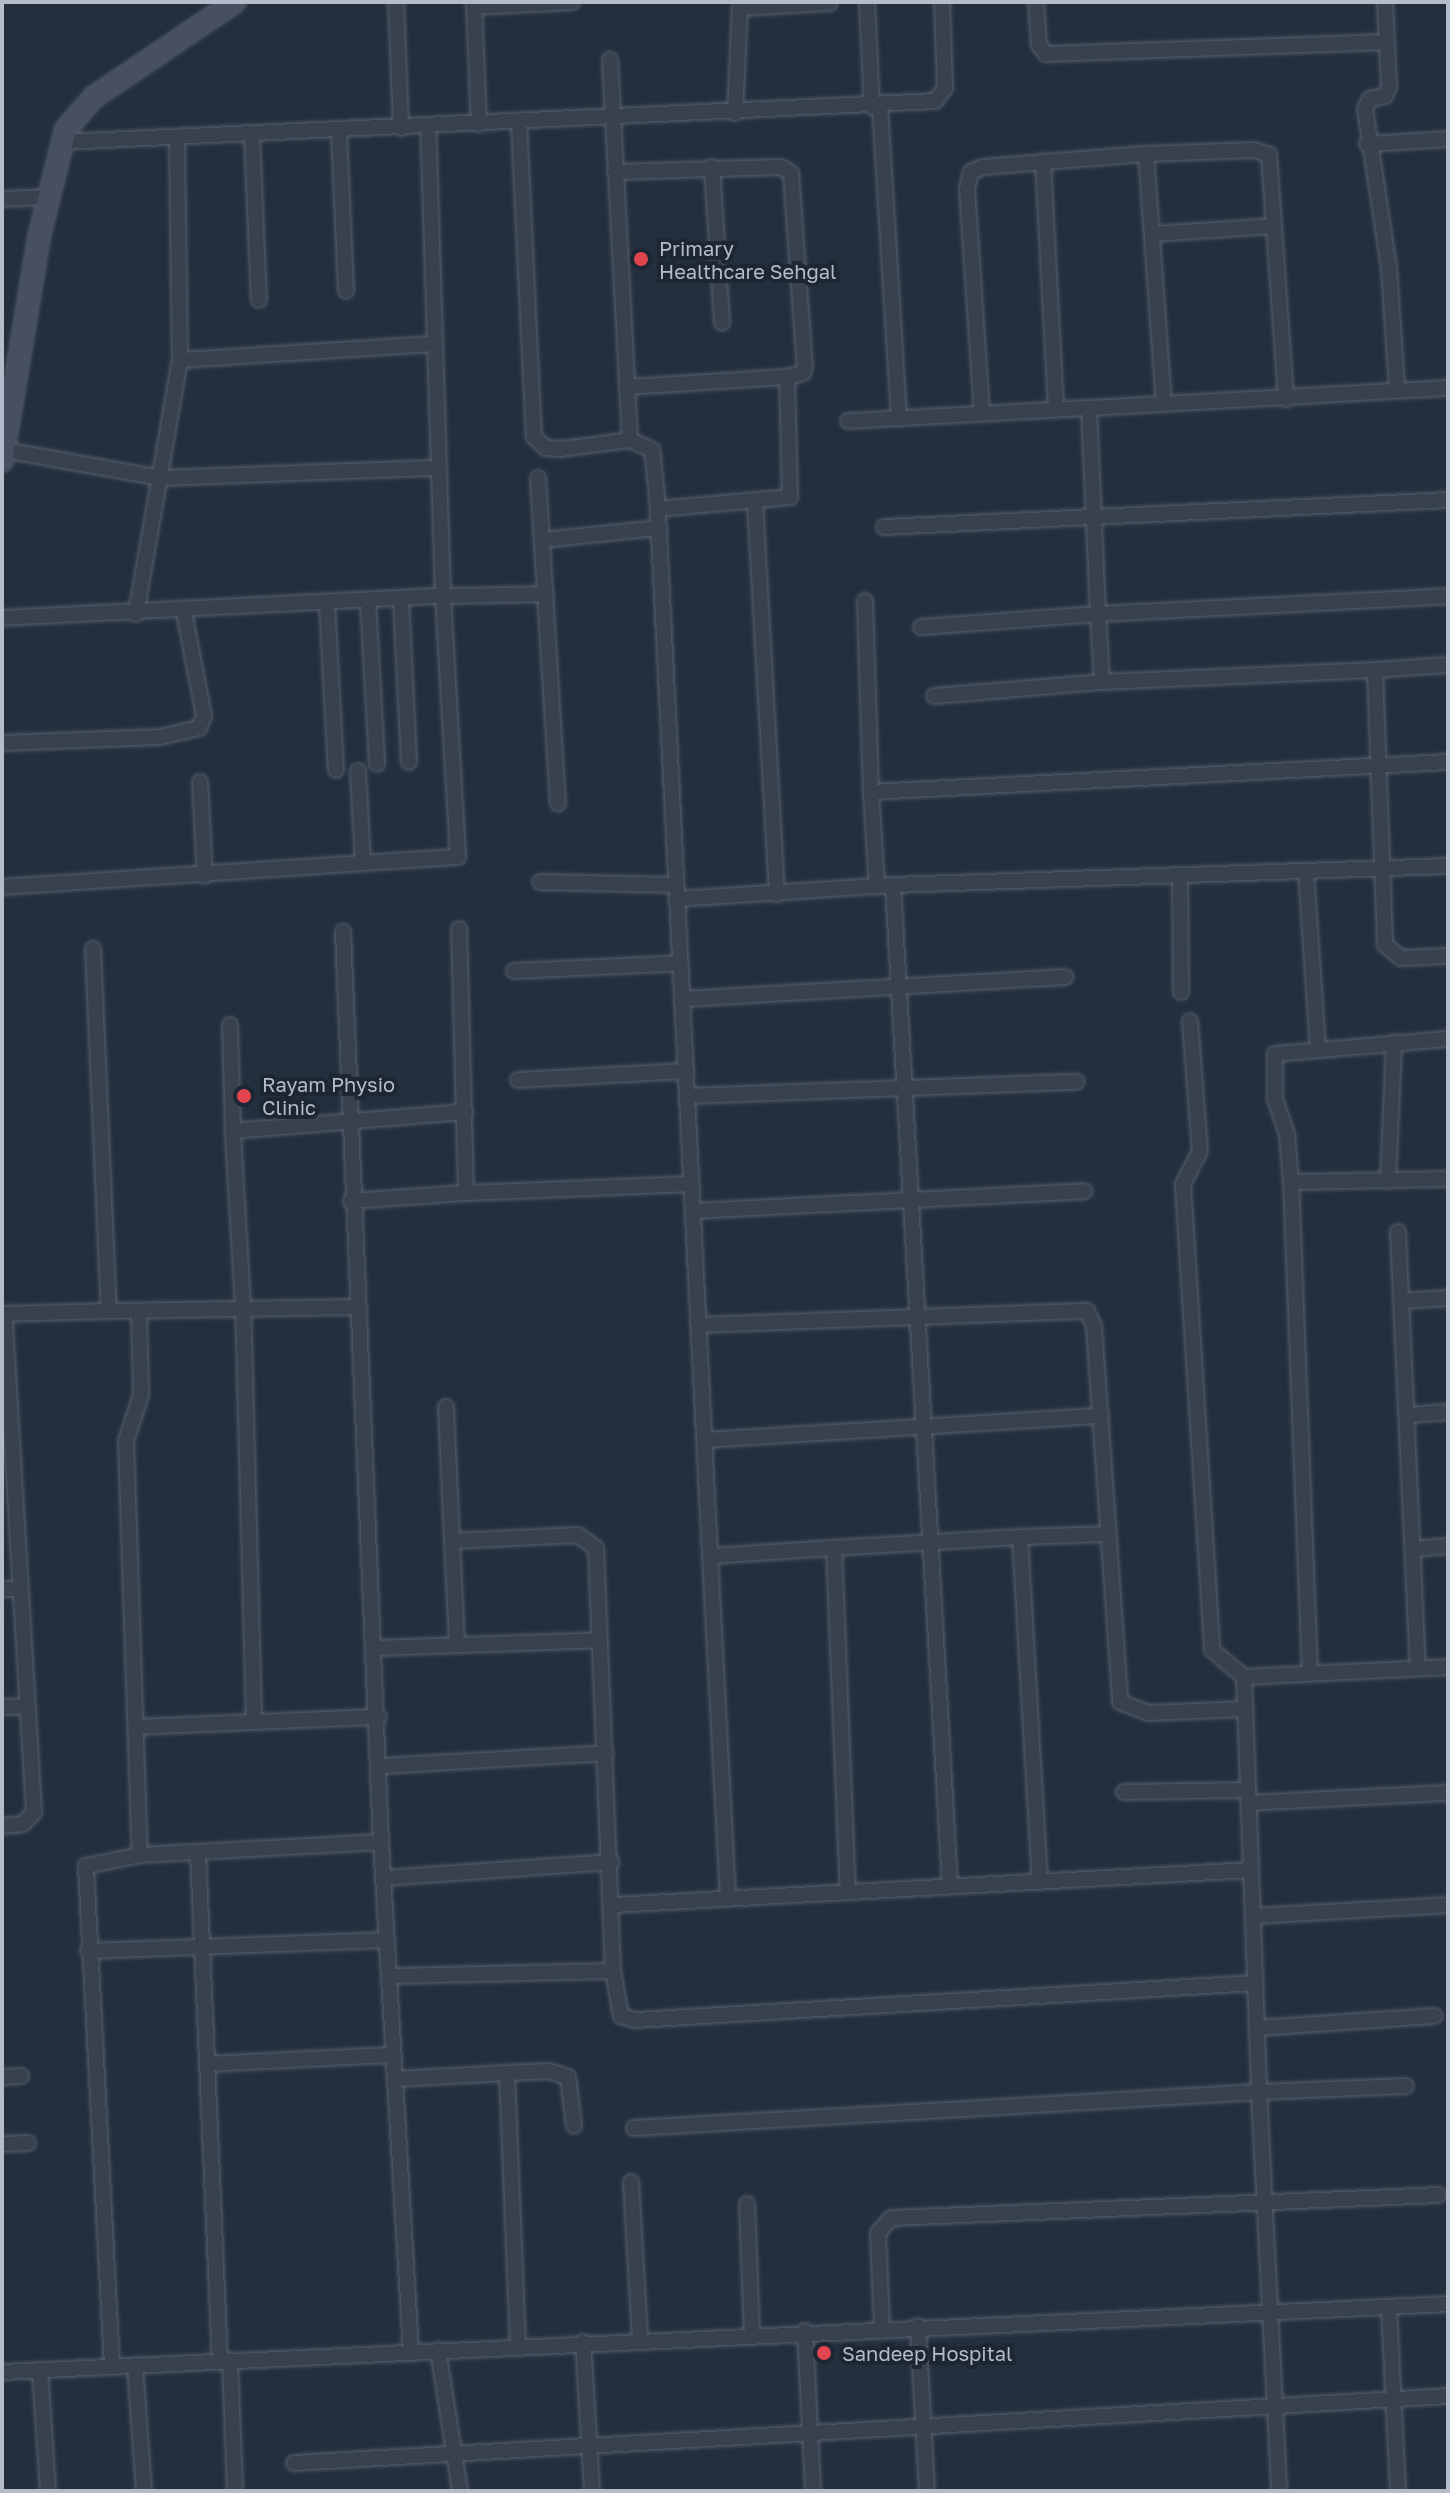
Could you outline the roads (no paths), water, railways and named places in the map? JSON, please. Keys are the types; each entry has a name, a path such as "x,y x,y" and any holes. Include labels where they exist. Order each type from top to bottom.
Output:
{"street":[{"path":"235,2 80,108 62,142 6,407 3,455 161,478 438,468"},
{"path":"396,2 401,128"},
{"path":"479,124 474,4 572,2"},
{"path":"867,2 899,418"},
{"path":"62,142 177,140 876,107 935,101 943,95 942,2"},
{"path":"1036,2 1039,45 1046,54 1387,42"},
{"path":"1385,2 1389,87 1385,96 1366,104 1367,144 1389,268 1397,390"},
{"path":"735,113 740,8 747,4 830,3"},
{"path":"610,60 630,440"},
{"path":"519,122 534,437 546,448 561,449 630,440 652,450 659,528 728,1898"},
{"path":"2,887 458,857 443,596 428,127"},
{"path":"339,131 346,291"},
{"path":"252,135 259,300"},
{"path":"1367,144 1448,139"},
{"path":"136,614 180,360 177,140"},
{"path":"982,414 968,180 983,167 1146,154 1254,150 1269,155 1286,399"},
{"path":"1146,154 1164,404"},
{"path":"1043,161 1056,410"},
{"path":"712,167 722,323"},
{"path":"615,172 781,167 791,173 805,366 803,373 787,377 627,387"},
{"path":"2,199 48,197"},
{"path":"1152,234 1274,226"},
{"path":"180,360 434,344"},
{"path":"658,509 787,500 793,491 787,377"},
{"path":"848,421 1448,388"},
{"path":"1089,408 1102,682"},
{"path":"538,478 558,803"},
{"path":"884,527 1448,500"},
{"path":"755,502 777,894"},
{"path":"542,540 659,528"},
{"path":"2,618 184,612 443,596 546,594"},
{"path":"921,627 1098,614 1448,596"},
{"path":"401,599 409,762"},
{"path":"368,601 377,764"},
{"path":"865,601 877,887"},
{"path":"327,604 336,770"},
{"path":"2,743 160,737 199,728 204,716 184,612"},
{"path":"934,696 1102,682 1448,665"},
{"path":"1375,670 1379,869 1388,952 1401,958 1448,956"},
{"path":"871,792 1448,762"},
{"path":"358,771 363,862"},
{"path":"200,782 205,876"},
{"path":"540,882 676,892 777,894 893,885 1448,866"},
{"path":"1306,872 1318,1046"},
{"path":"1180,876 1181,992"},
{"path":"893,885 950,1886"},
{"path":"459,929 466,1193"},
{"path":"343,932 347,1122 379,1717 381,1842 411,2351"},
{"path":"93,949 109,1311"},
{"path":"514,971 681,963"},
{"path":"683,999 1065,977"},
{"path":"1190,1021 1200,1151 1183,1185 1212,1650 1244,1677 1448,1667"},
{"path":"230,1025 243,1307 254,1721"},
{"path":"1310,1674 1291,1182 1272,1058 1283,1051 1318,1046 1448,1039"},
{"path":"1388,1181 1394,1042"},
{"path":"518,1080 686,1071"},
{"path":"687,1096 1077,1082"},
{"path":"233,1131 465,1112"},
{"path":"1291,1182 1448,1179"},
{"path":"351,1201 692,1184"},
{"path":"693,1211 1084,1191"},
{"path":"1398,1232 1418,1668"},
{"path":"1402,1301 1448,1298"},
{"path":"2,1826 23,1824 34,1812 3,1314 357,1307"},
{"path":"139,1311 141,1395 126,1441 140,1855"},
{"path":"699,1325 1087,1311 1094,1326 1120,1702 1148,1713 1245,1709"},
{"path":"446,1407 457,1645"},
{"path":"1407,1415 1448,1412"},
{"path":"704,1440 1101,1416"},
{"path":"710,1556 1109,1534"},
{"path":"452,1541 569,1535 591,1540 597,1552 613,1905 613,1971 618,2009 636,2020 1255,1983"},
{"path":"1020,1537 1040,1882"},
{"path":"1413,1549 1448,1546"},
{"path":"834,1548 848,1892"},
{"path":"2,1589 18,1589"},
{"path":"375,1648 600,1640"},
{"path":"1244,1677 1259,2092 1279,2491"},
{"path":"2,1707 26,1706"},
{"path":"136,1727 379,1717"},
{"path":"381,1766 606,1753"},
{"path":"1124,1792 1248,1797 1448,1793"},
{"path":"112,2366 88,1951 86,1866 140,1855 381,1842"},
{"path":"198,1852 207,2064 235,2491"},
{"path":"384,1878 611,1862"},
{"path":"613,1905 1251,1870"},
{"path":"1253,1916 1448,1905"},
{"path":"88,1951 387,1940"},
{"path":"389,1976 613,1971"},
{"path":"1257,2028 1435,2016"},
{"path":"207,2064 394,2055"},
{"path":"395,2079 549,2071 568,2077 574,2126"},
{"path":"507,2073 518,2346"},
{"path":"2,2077 21,2076"},
{"path":"634,2128 1406,2086"},
{"path":"2,2144 28,2143"},
{"path":"631,2182 640,2339"},
{"path":"882,2328 878,2233 891,2218 1265,2199 1439,2195"},
{"path":"747,2204 752,2334"},
{"path":"2,2372 805,2331 1448,2304"},
{"path":"1389,2307 1398,2491"},
{"path":"918,2326 927,2491"},
{"path":"805,2331 813,2491"},
{"path":"583,2342 592,2491"},
{"path":"438,2350 460,2491"},
{"path":"135,2365 144,2491"},
{"path":"40,2370 48,2491"},
{"path":"294,2463 589,2445 810,2436 1448,2396"}],"place":[{"name":"Primary Healthcare Sehgal","path":"641,259"},
{"name":"Rayam Physio Clinic","path":"244,1096"},
{"name":"Sandeep Hospital","path":"824,2353"}]}
